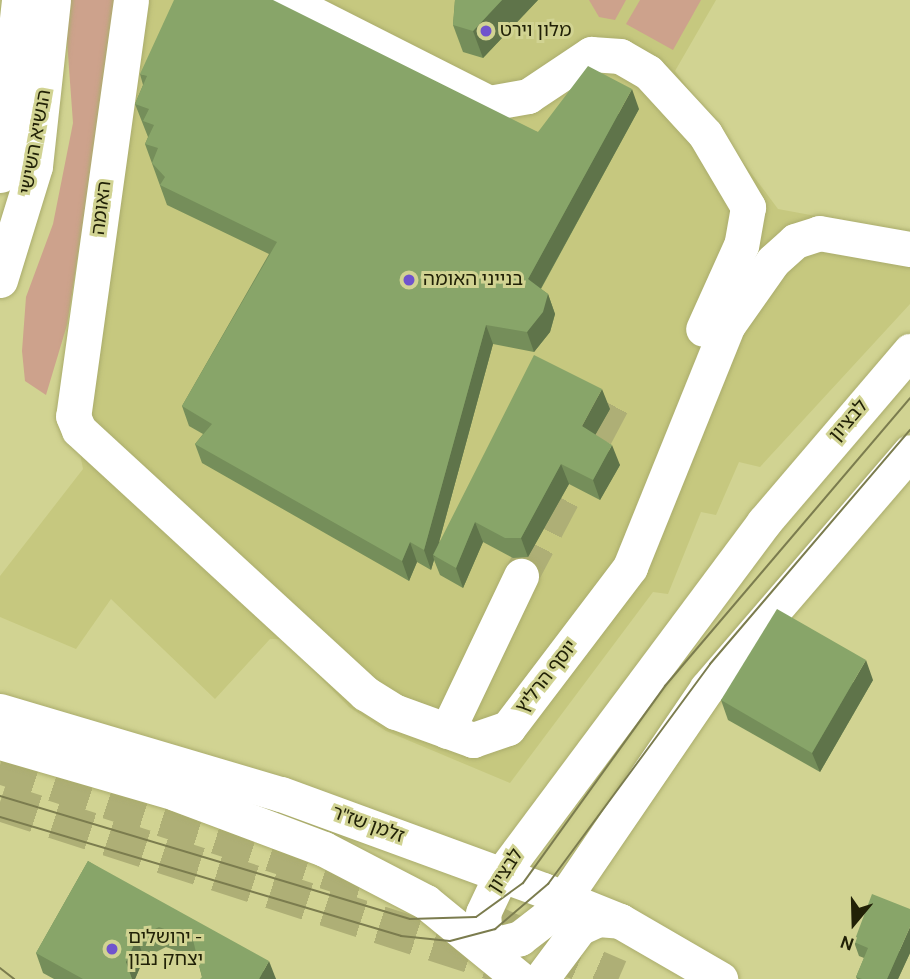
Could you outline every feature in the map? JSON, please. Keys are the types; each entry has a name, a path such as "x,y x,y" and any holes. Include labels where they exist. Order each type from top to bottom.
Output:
{"street":[{"name":"הנשיא השישי","path":"0,175 19,0"},
{"name":"הנשיא השישי","path":"0,280 35,166 52,0"},
{"name":"האומה","path":"72,416 131,0"},
{"path":"286,0 489,103 528,96 600,53 620,56 668,90 735,178 748,207 741,245 665,419 662,448 673,465"},
{"name":"יוסף הרליץ","path":"72,416 85,440 365,693 447,731 473,740 508,728 630,567 728,324 783,250 826,233 910,249"},
{"name":"לבציון","path":"485,947 483,913 501,874 748,543 910,352"},
{"path":"485,947 529,933 564,898 707,688 910,452"},
{"path":"447,731 521,576"},
{"name":"זלמן שז\"ר","path":"0,711 281,794 501,874 620,921 720,979"},
{"name":"זלמן שז\"ר","path":"0,742 288,833 406,889 485,947 520,979"},
{"path":"541,979 579,928 598,919 620,921"}],"shaded area":[{"path":"64,0 114,0 116,13 67,325 46,395 25,381 22,351 26,297 53,224 73,123"},
{"path":"131,0 716,0 675,71 778,209 870,226 910,256 910,304 760,467 739,462 716,515 701,512 668,594 653,592 510,783 386,731 349,707 283,639 270,639 215,699 111,599 76,649 0,617 0,576 83,469 73,416"},
{"path":"589,0 626,0 615,20 599,17"},
{"path":"640,0 701,0 673,50 626,24"}],"building":[{"name":"בנייני האומה","path":"174,0 273,0 538,132 588,66 632,89 528,279 548,294 543,312 527,332 486,325 424,550 410,542 402,561 195,444 212,424 182,406 277,242 160,185 165,177 152,163 158,148 145,144 154,125 143,121 149,109 135,104 147,76 140,74"},
{"path":"455,0 502,0 473,31 453,25"},
{"path":"534,355 602,389 582,426 612,445 593,480 561,464 521,538 505,538 475,522 456,568 433,555"},
{"path":"777,609 866,660 812,753 721,700"},
{"path":"88,861 269,961 259,979 200,979 202,977 193,940 159,927 137,938 126,962 132,979 83,979 36,953"},
{"path":"872,894 910,909 910,927 887,979 856,977 868,948 854,942"}],"tunnel":[{"path":"521,576 613,402"},
{"path":"0,765 378,887"},
{"path":"0,802 501,964"},
{"path":"492,924 619,979"}],"tram line":[{"path":"0,796 410,919 476,917 523,883 665,686 910,398"},
{"path":"0,817 401,936 450,941 495,929 548,884 710,664 910,430"},
{"path":"0,968 14,979"}],"place":[{"name":"מלון וירט","path":"486,31"},
{"name":"בנייני האומה","path":"409,280"},
{"name":"ירושלים - יצחק נבון","path":"112,949"}]}
